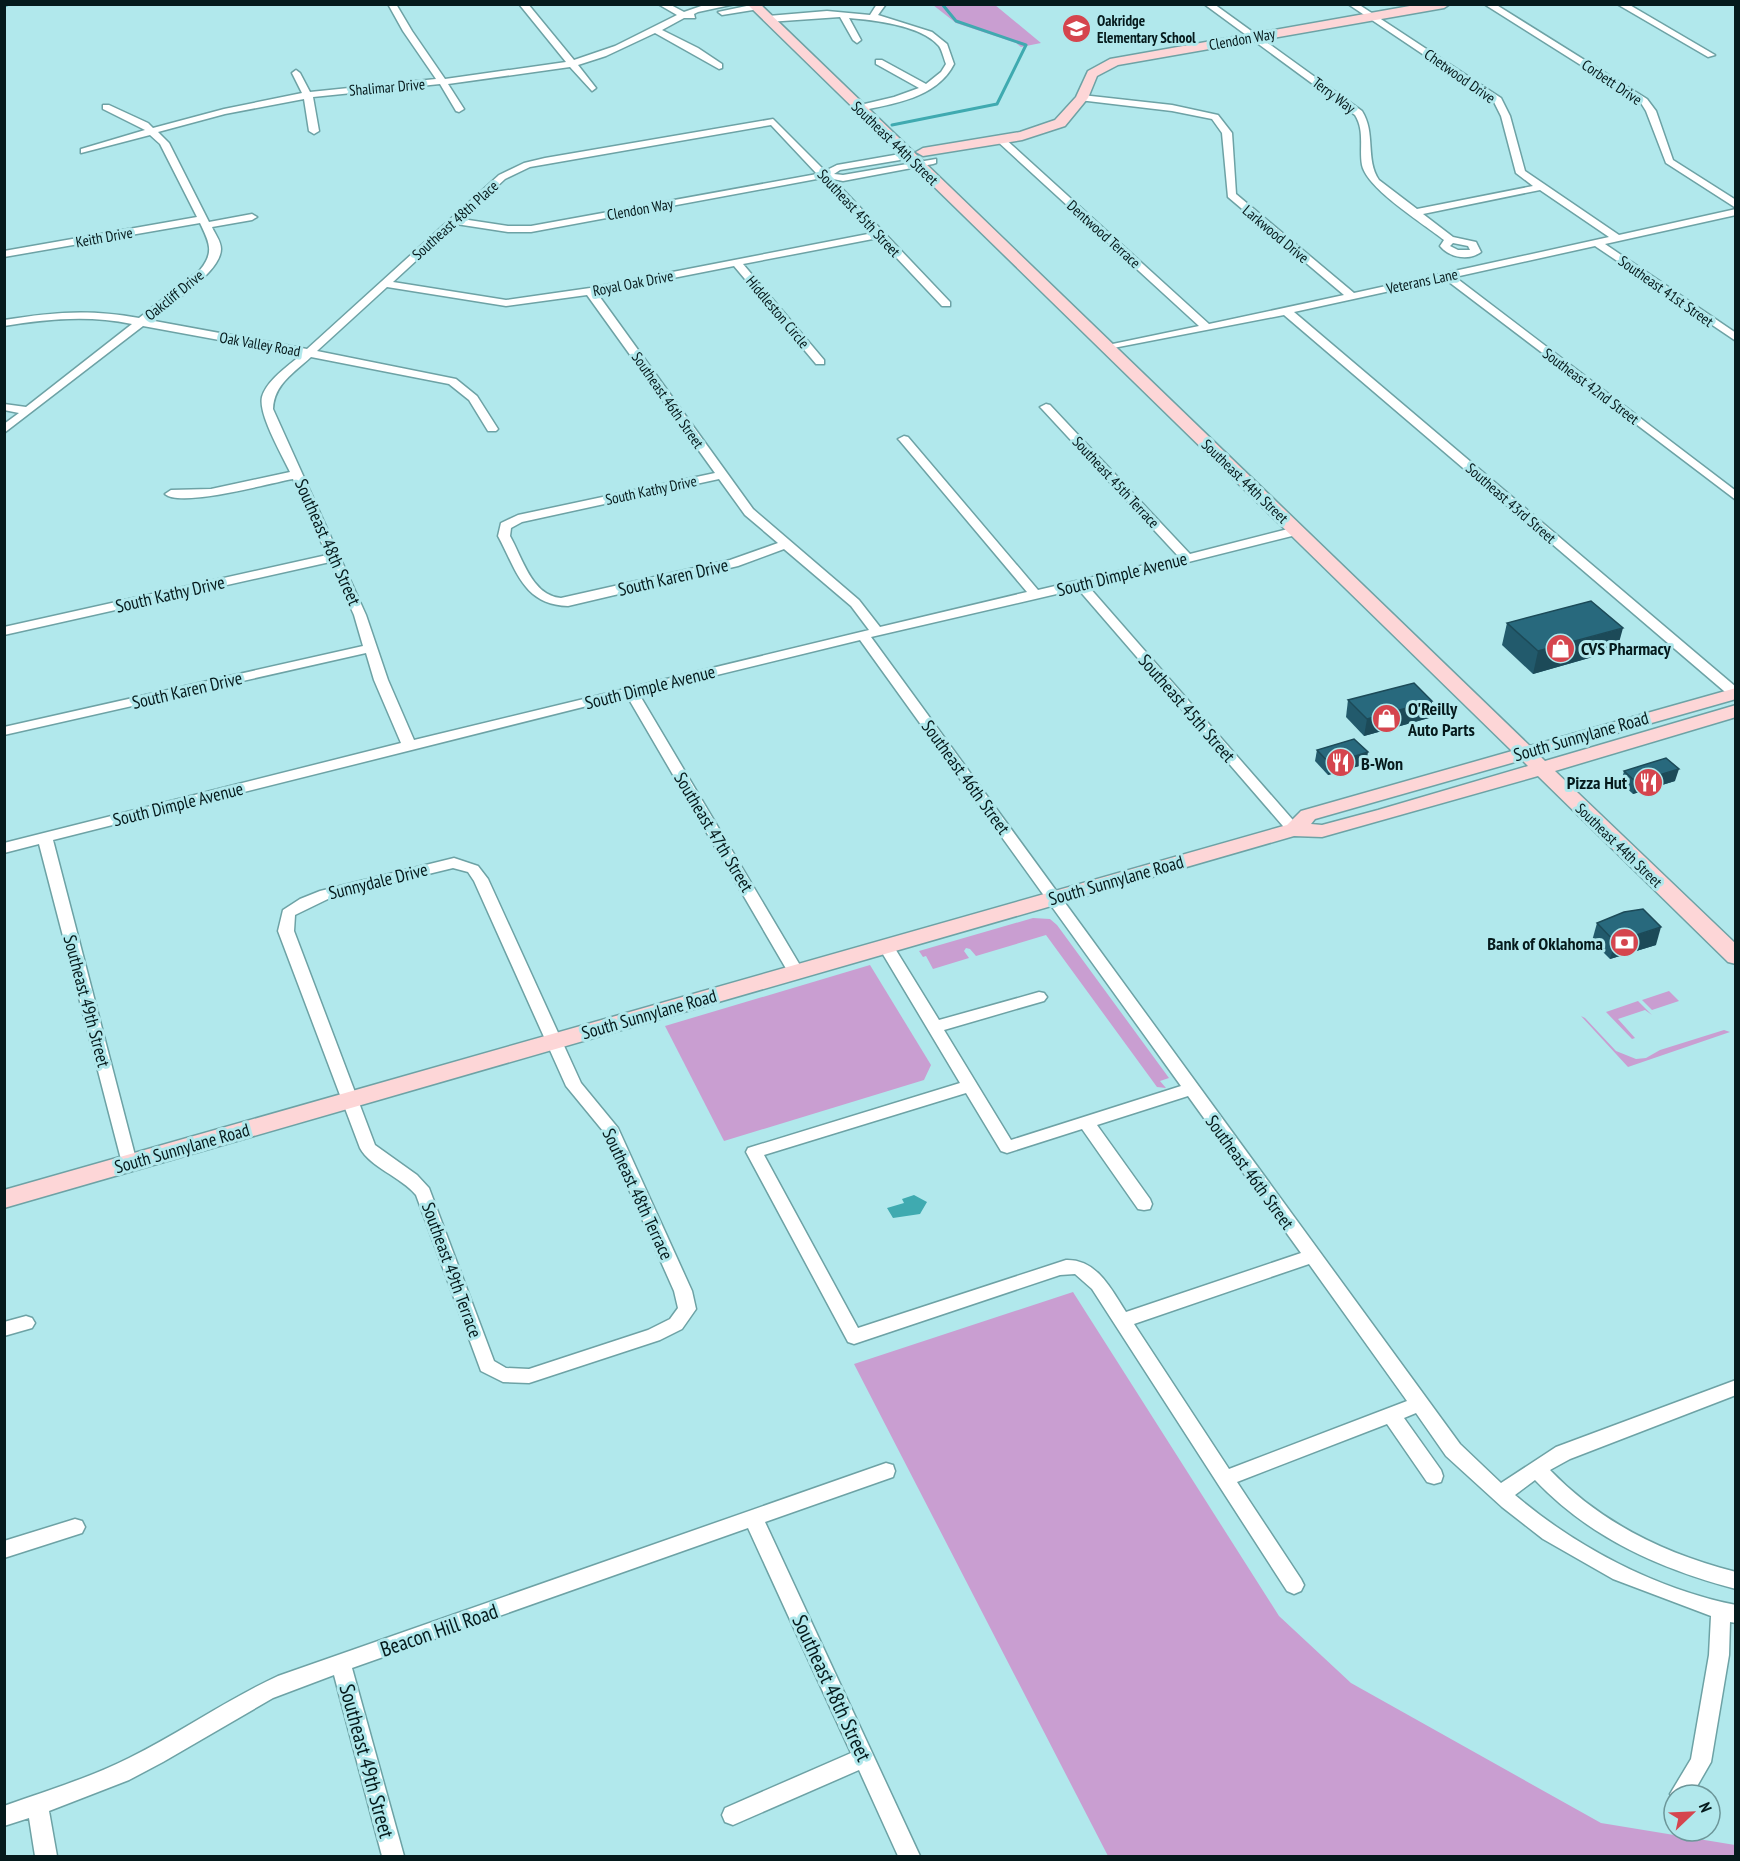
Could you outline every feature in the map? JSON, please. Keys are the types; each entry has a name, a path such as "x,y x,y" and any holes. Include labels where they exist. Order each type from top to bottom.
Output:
{"main road":[{"name":"Clendon Way","path":"920,158 960,151 986,152 1000,139 1038,132 1060,123 1082,98 1092,74 1114,62 1444,4"},
{"name":"Southeast 44th Street","path":"755,6 860,108 920,158 1107,348 1736,957"},
{"name":"South Sunnylane Road","path":"1294,830 1308,815 1523,753 1735,698"},
{"name":"South Sunnylane Road","path":"4,1199 1294,830 1322,831 1541,770 1735,698"}],"street":[{"path":"392,4 402,25 444,81 459,109"},
{"path":"523,4 574,63 592,88"},
{"path":"662,4 686,16"},
{"name":"Shalimar Drive","path":"686,16 690,12 731,4"},
{"path":"873,17 882,4"},
{"name":"Terry Way","path":"1208,4 1359,113 1365,121 1366,172 1381,188 1450,239"},
{"name":"Chetwood Drive","path":"1352,4 1498,100 1503,108 1513,157 1521,173 1617,238"},
{"name":"Corbett Drive","path":"1488,4 1644,101 1651,111 1669,161 1736,205"},
{"path":"1621,4 1711,55"},
{"name":"Shalimar Drive","path":"84,151 224,111 308,96 523,73 574,63 617,50 686,16 755,6"},
{"path":"842,14 857,40"},
{"path":"768,19 796,15 842,14 873,17 929,34 944,46 950,64 944,77 926,88 903,97 860,108"},
{"path":"656,30 719,66"},
{"path":"879,62 926,88"},
{"path":"296,73 308,96 314,131"},
{"name":"Larkwood Drive","path":"1082,98 1172,108 1215,117 1227,133 1232,195 1351,296"},
{"name":"Oakcliff Drive","path":"4,430 204,272 213,261 215,243 164,143 153,131 131,116 106,107"},
{"name":"Southeast 45th Street","path":"773,122 946,304"},
{"name":"Southeast 48th Place","path":"308,353 502,177 527,165 773,122"},
{"name":"Dentwood Terrace","path":"1000,139 1208,328"},
{"name":"Clendon Way","path":"455,221 508,229 531,229 825,175 843,178 920,158"},
{"path":"1414,213 1541,187"},
{"name":"Veterans Lane","path":"1107,348 1736,212"},
{"name":"Keith Drive","path":"4,254 205,222 252,217"},
{"name":"Royal Oak Drive","path":"386,284 506,303 590,291 879,236"},
{"name":"Southeast 41st Street","path":"1597,243 1736,338"},
{"name":"Hiddleston Circle","path":"736,262 820,362"},
{"name":"Southeast 42nd Street","path":"1447,276 1736,497"},
{"name":"Southeast 46th Street","path":"590,291 749,512 855,603 870,634 1054,898 1453,1450 1529,1518 1570,1546 1643,1583 1680,1598 1728,1612"},
{"name":"Southeast 43rd Street","path":"1286,311 1735,698"},
{"name":"Oak Valley Road","path":"4,323 79,314 141,322 452,381 469,391 492,429"},
{"name":"Southeast 48th Street","path":"308,353 275,384 267,402 267,409 360,615 370,648 409,746"},
{"path":"4,406 27,411"},
{"name":"Southeast 45th Terrace","path":"1046,407 1187,558"},
{"path":"904,439 1035,594"},
{"path":"171,494 211,494 297,474"},
{"name":"South Kathy Drive","path":"558,602 549,601 535,592 504,536 505,526 510,522 721,475"},
{"name":"South Dimple Avenue","path":"4,848 409,746 1035,594 1081,585 1296,531"},
{"name":"South Karen Drive","path":"558,602 568,602 734,563 786,544"},
{"name":"South Kathy Drive","path":"4,631 335,557"},
{"name":"Southeast 45th Street","path":"1081,585 1294,830"},
{"name":"South Karen Drive","path":"4,731 370,648"},
{"name":"Southeast 47th Street","path":"631,692 796,972"},
{"name":"Southeast 49th Street","path":"45,838 129,1163"},
{"name":"Sunnydale Drive","path":"288,913 298,905 319,896 427,868 454,863 472,869"},
{"name":"Southeast 48th Terrace","path":"472,869 482,879 574,1086 610,1128 683,1291 687,1309 676,1324 654,1335 603,1352"},
{"name":"Southeast 49th Terrace","path":"288,913 286,931 368,1148 380,1159 413,1180 423,1192 487,1366 503,1375 529,1376 603,1352"},
{"path":"886,946 1007,1147 1190,1089"},
{"path":"935,1027 1039,997"},
{"path":"969,1086 754,1152 854,1337 1059,1268 1072,1265 1082,1268 1090,1274 1294,1585"},
{"path":"1086,1122 1144,1204"},
{"path":"1121,1321 1312,1256"},
{"path":"4,1329 26,1323"},
{"path":"1501,1494 1563,1453 1736,1387"},
{"path":"1224,1479 1420,1404"},
{"path":"1391,1415 1434,1476"},
{"path":"1536,1469 1572,1504 1614,1534 1676,1562 1736,1581"},
{"name":"Beacon Hill Road","path":"4,1816 136,1766 260,1694 886,1471"},
{"name":"Southeast 48th Street","path":"754,1519 909,1857"},
{"path":"4,1550 75,1527"},
{"path":"1688,1783 1701,1762 1728,1612"},
{"name":"Southeast 49th Street","path":"340,1665 393,1857"},
{"path":"733,1815 864,1758"},
{"path":"37,1804 46,1857"}],"shaded area":[{"path":"933,5 995,5 1041,43 1021,47 1016,43 956,23"},
{"path":"1033,918 1050,919 1057,925 1169,1078 1160,1081 1166,1088 1157,1087 1046,935 976,956 966,948 964,951 969,958 933,969 926,956 923,957 919,951"},
{"path":"870,965 931,1065 924,1080 724,1141 665,1026"},
{"path":"1669,991 1679,1001 1652,1010 1642,1000"},
{"path":"1638,1001 1652,1015 1645,1010 1618,1019 1635,1038 1632,1039 1606,1012"},
{"path":"1581,1016 1616,1051 1636,1059 1646,1058 1660,1050 1724,1030 1730,1032 1628,1067"},
{"path":"1073,1292 1279,1616 1351,1683 1601,1823 1662,1833 1662,1843 1735,1845 1735,1856 1108,1856 854,1364"}],"water":[{"path":"914,1195 927,1202 920,1214 893,1218 887,1208 904,1203 902,1199"}],"building":[{"path":"1591,601 1623,628 1538,651 1507,623"},
{"path":"1414,683 1432,701 1367,719 1348,700"},
{"path":"1354,739 1368,752 1330,764 1317,750"},
{"path":"1666,758 1679,769 1636,782 1624,771"},
{"path":"1643,909 1661,927 1615,942 1597,923 1624,912"}],"waterway":[{"path":"4,6 9,4"},
{"path":"892,125 997,104 1026,45 956,21 942,4"}],"place":[{"name":"Oakridge Elementary School","path":"1076,29"},
{"name":"CVS Pharmacy","path":"1560,648"},
{"name":"O'Reilly Auto Parts","path":"1387,718"},
{"name":"B-Won","path":"1340,763"},
{"name":"Pizza Hut","path":"1648,782"},
{"name":"Bank of Oklahoma","path":"1624,943"}]}
